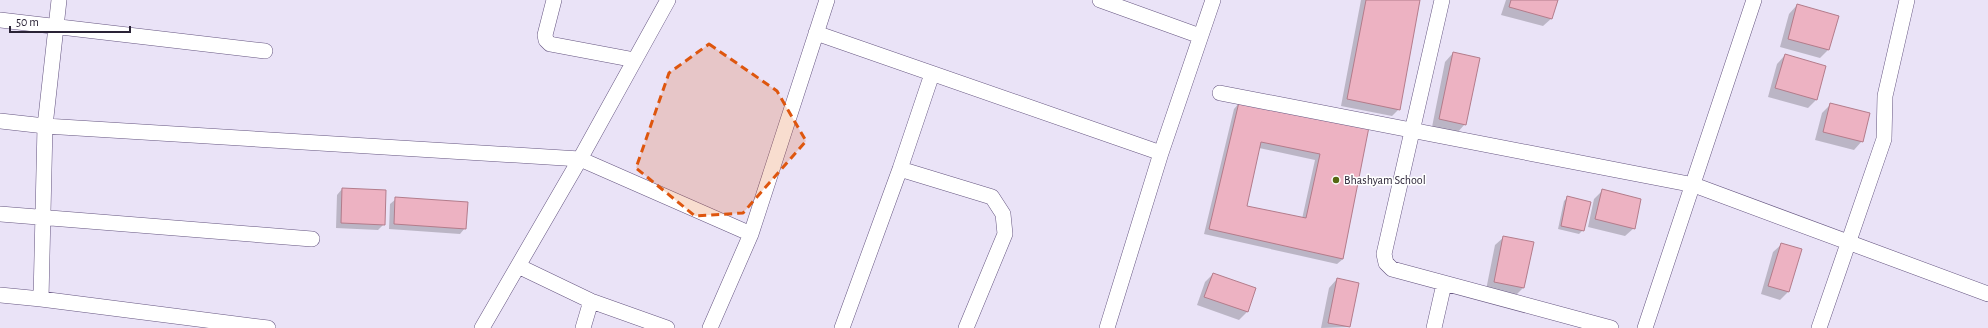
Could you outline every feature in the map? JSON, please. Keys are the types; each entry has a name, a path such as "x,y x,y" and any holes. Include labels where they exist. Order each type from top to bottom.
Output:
{"street":[{"path":"41,299 45,126 59,0"},
{"path":"554,0 545,35 546,40 550,44 635,60"},
{"path":"482,328 580,160 668,0"},
{"path":"710,328 751,234 827,0"},
{"path":"1100,0 1200,36"},
{"path":"1108,328 1161,153 1213,0"},
{"path":"1442,0 1384,254 1386,263 1392,269 1444,284 1612,328"},
{"path":"1645,328 1694,185 1754,0"},
{"path":"1819,328 1884,139 1884,96 1907,0"},
{"path":"0,20 266,51"},
{"path":"816,33 1161,153"},
{"path":"842,328 900,170 932,74"},
{"path":"1220,93 1694,185 1988,294"},
{"path":"0,121 45,126 580,160 751,234"},
{"path":"900,170 992,197 1003,214 1005,234 966,328"},
{"path":"0,214 312,239"},
{"path":"518,266 591,301 667,328"},
{"path":"1434,328 1444,284"},
{"path":"0,295 268,328"},
{"path":"583,328 591,301"}],"highlighted area":[{"path":"709,44 777,91 806,141 743,213 695,216 636,168 669,73"}],"building":[{"path":"1366,0 1420,0 1400,110 1347,99"},
{"path":"1511,0 1558,0 1552,19 1509,7"},
{"path":"1797,4 1839,16 1829,50 1788,39"},
{"path":"1453,52 1480,58 1466,125 1439,119"},
{"path":"1785,54 1826,66 1817,100 1775,88"},
{"name":"Bhashyam School","path":"1239,102 1369,127 1343,259 1209,229","holes":["1261,142 1320,154 1306,218 1247,206"]},
{"path":"1830,103 1870,113 1863,142 1823,132"},
{"path":"342,188 386,190 385,225 341,223"},
{"path":"1602,189 1641,199 1635,229 1595,219"},
{"path":"1567,196 1591,202 1584,231 1561,226"},
{"path":"395,197 468,202 466,229 394,224"},
{"path":"1503,236 1534,242 1524,288 1494,282"},
{"path":"1781,243 1802,249 1789,292 1768,286"},
{"path":"1213,273 1256,288 1248,312 1204,297"},
{"path":"1337,278 1359,283 1350,327 1328,323"}],"place":[{"name":"Bhashyam School","path":"1336,180"}]}
